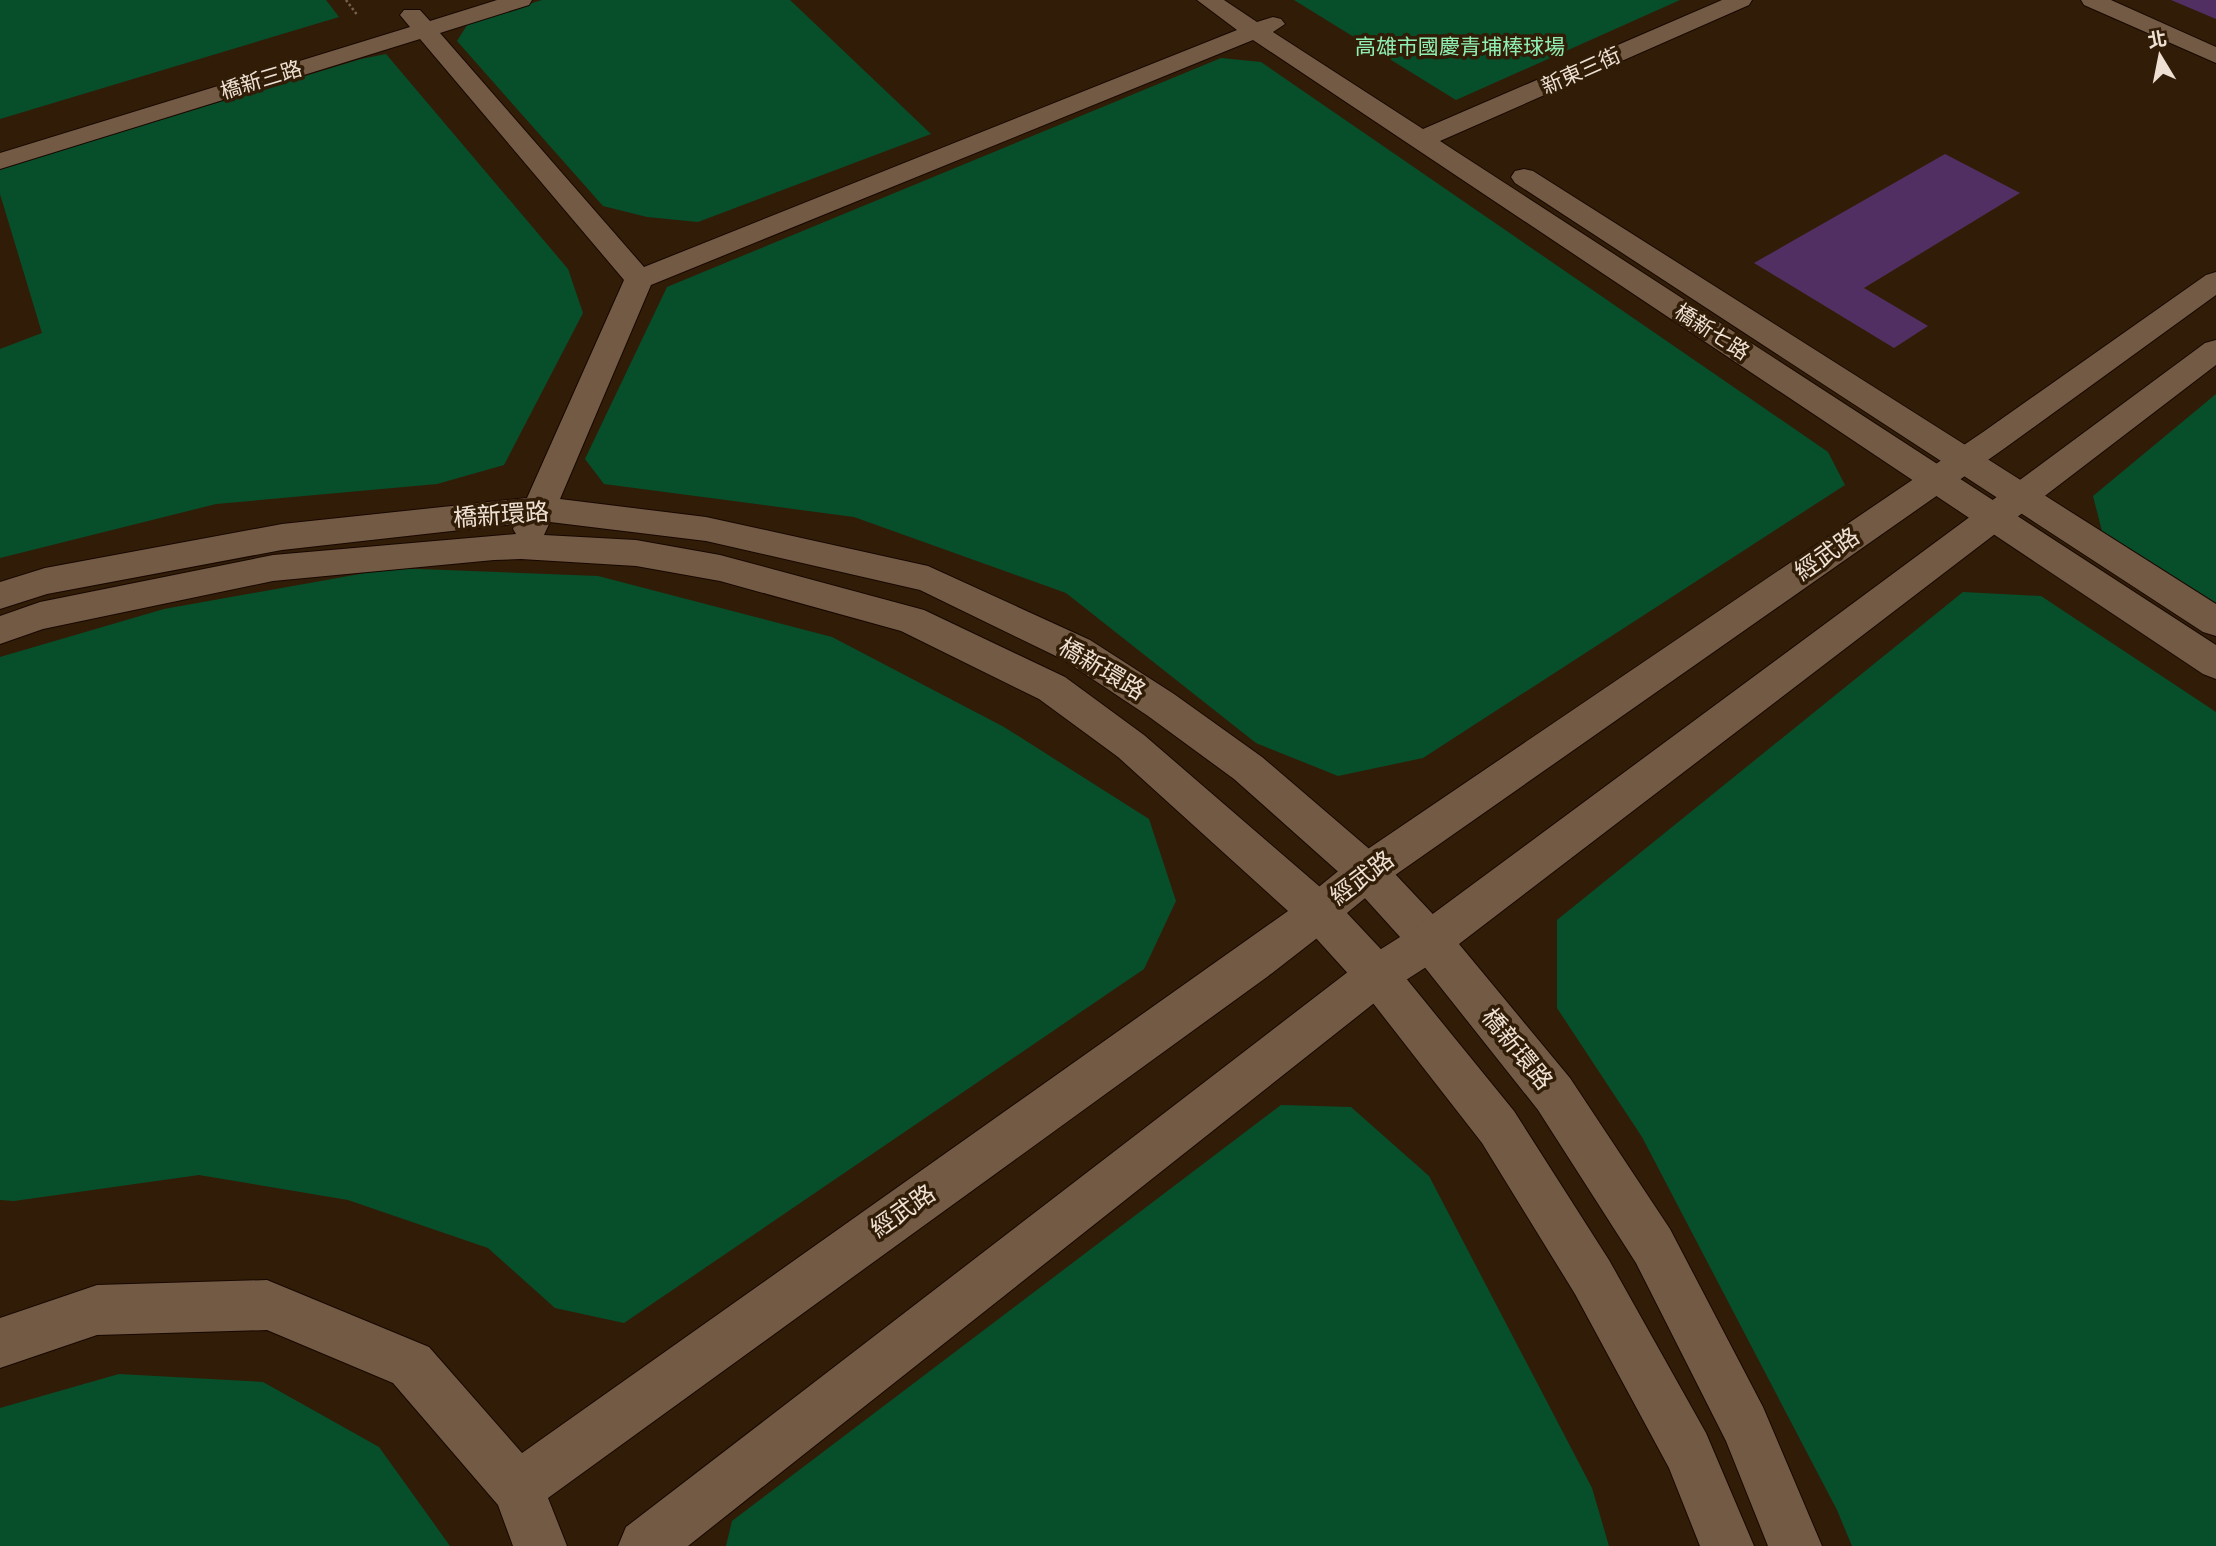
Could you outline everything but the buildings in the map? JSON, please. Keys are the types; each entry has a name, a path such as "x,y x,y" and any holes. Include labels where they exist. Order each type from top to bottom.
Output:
{"street":[{"name":"橋新三路","path":"0,160 419,22 461,0"},
{"name":"橋新三路","path":"0,140 419,22 521,0"},
{"name":"橋新七路","path":"1208,0 1420,140 1950,469"},
{"name":"橋新七路","path":"1249,0 1450,129 2009,508 2216,664"},
{"name":"新東三街","path":"1420,140 1741,0"},
{"path":"2092,0 2216,56"},
{"path":"522,545 541,509 639,279 1281,21"},
{"path":"419,22 639,279"},
{"name":"經武路","path":"518,1488 628,1406 1241,971 1367,872 1950,469 2216,281"},
{"path":"645,1546 1377,975 1430,941 2216,350"},
{"name":"橋新七路","path":"2009,508 2216,622"},
{"name":"橋新環路","path":"0,596 45,581 282,537 541,509 706,529 928,579 1077,650 1161,705 1248,768 1367,872 1430,941 1554,1094 1653,1246 1745,1425 1796,1546"},
{"name":"橋新環路","path":"0,630 40,616 273,568 522,545 636,553 720,568 911,620 1052,688 1131,746 1319,912 1377,975 1498,1127 1592,1277 1688,1451 1727,1546"},
{"path":"0,1343 97,1310 267,1305 411,1365 518,1488 540,1546"}],"green space":[{"path":"0,0 326,0 339,17 0,119"},
{"path":"542,0 790,0 931,134 698,222 647,217 603,206 457,41 469,22"},
{"name":"高雄市國慶青埔棒球場","path":"1294,0 1680,0 1456,100"},
{"path":"386,54 568,269 583,313 504,465 437,484 216,504 0,558 0,349 42,333 0,194 0,169 361,59"},
{"path":"1221,58 1261,62 1828,452 1845,485 1423,758 1338,776 1256,743 1066,593 854,517 604,484 585,459 667,287"},
{"path":"2216,394 2216,603 2102,531 2093,496"},
{"path":"393,568 598,576 832,637 1004,727 1149,819 1176,901 1144,969 624,1323 555,1308 488,1248 348,1200 199,1175 14,1201 0,1200 0,657 164,609"},
{"path":"1963,592 2041,596 2216,712 2216,1546 1852,1546 1837,1510 1642,1137 1557,1008 1557,920"},
{"path":"1281,1105 1351,1107 1429,1176 1592,1488 1609,1546 726,1546 732,1521"},
{"path":"119,1374 263,1382 379,1447 450,1546 0,1546 0,1408"}]}
